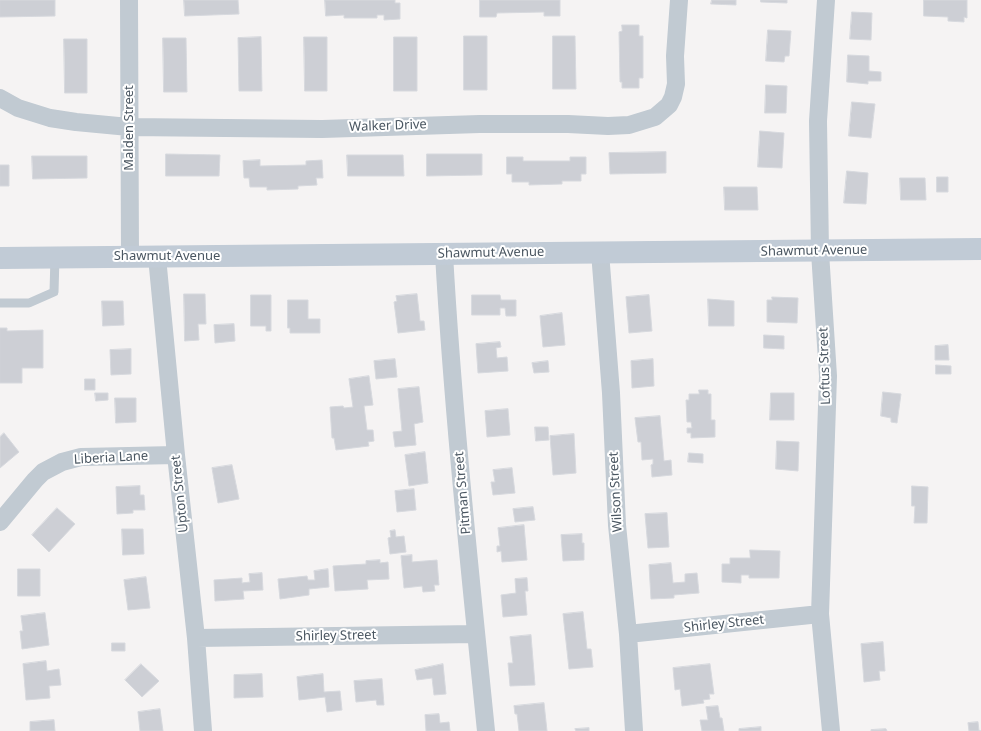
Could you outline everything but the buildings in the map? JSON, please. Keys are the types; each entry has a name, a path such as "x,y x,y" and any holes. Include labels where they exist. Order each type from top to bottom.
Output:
{"main road":[{"name":"Shawmut Avenue","path":"0,258 600,252 820,252 981,249"}],"street":[{"name":"Malden Street","path":"129,0 130,257"},
{"name":"Walker Drive","path":"0,98 18,108 50,118 129,127 322,129 509,124 608,126 647,121 661,113 673,97 676,84 675,56 679,0"},
{"name":"Loftus Street","path":"826,0 818,121 820,252 828,376 820,614 831,731"},
{"name":"Wilson Street","path":"600,252 611,393 617,525 628,634 634,731"},
{"name":"Pitman Street","path":"444,254 450,352 486,731"},
{"name":"Upton Street","path":"158,257 176,455 196,638 203,731"},
{"name":"Liberia Lane","path":"0,522 43,472 62,462 81,457 176,455"},
{"name":"Shirley Street","path":"628,634 820,614"},
{"name":"Shirley Street","path":"196,638 476,634"}],"lane":[{"path":"0,303 29,303 54,292 55,257"}]}
